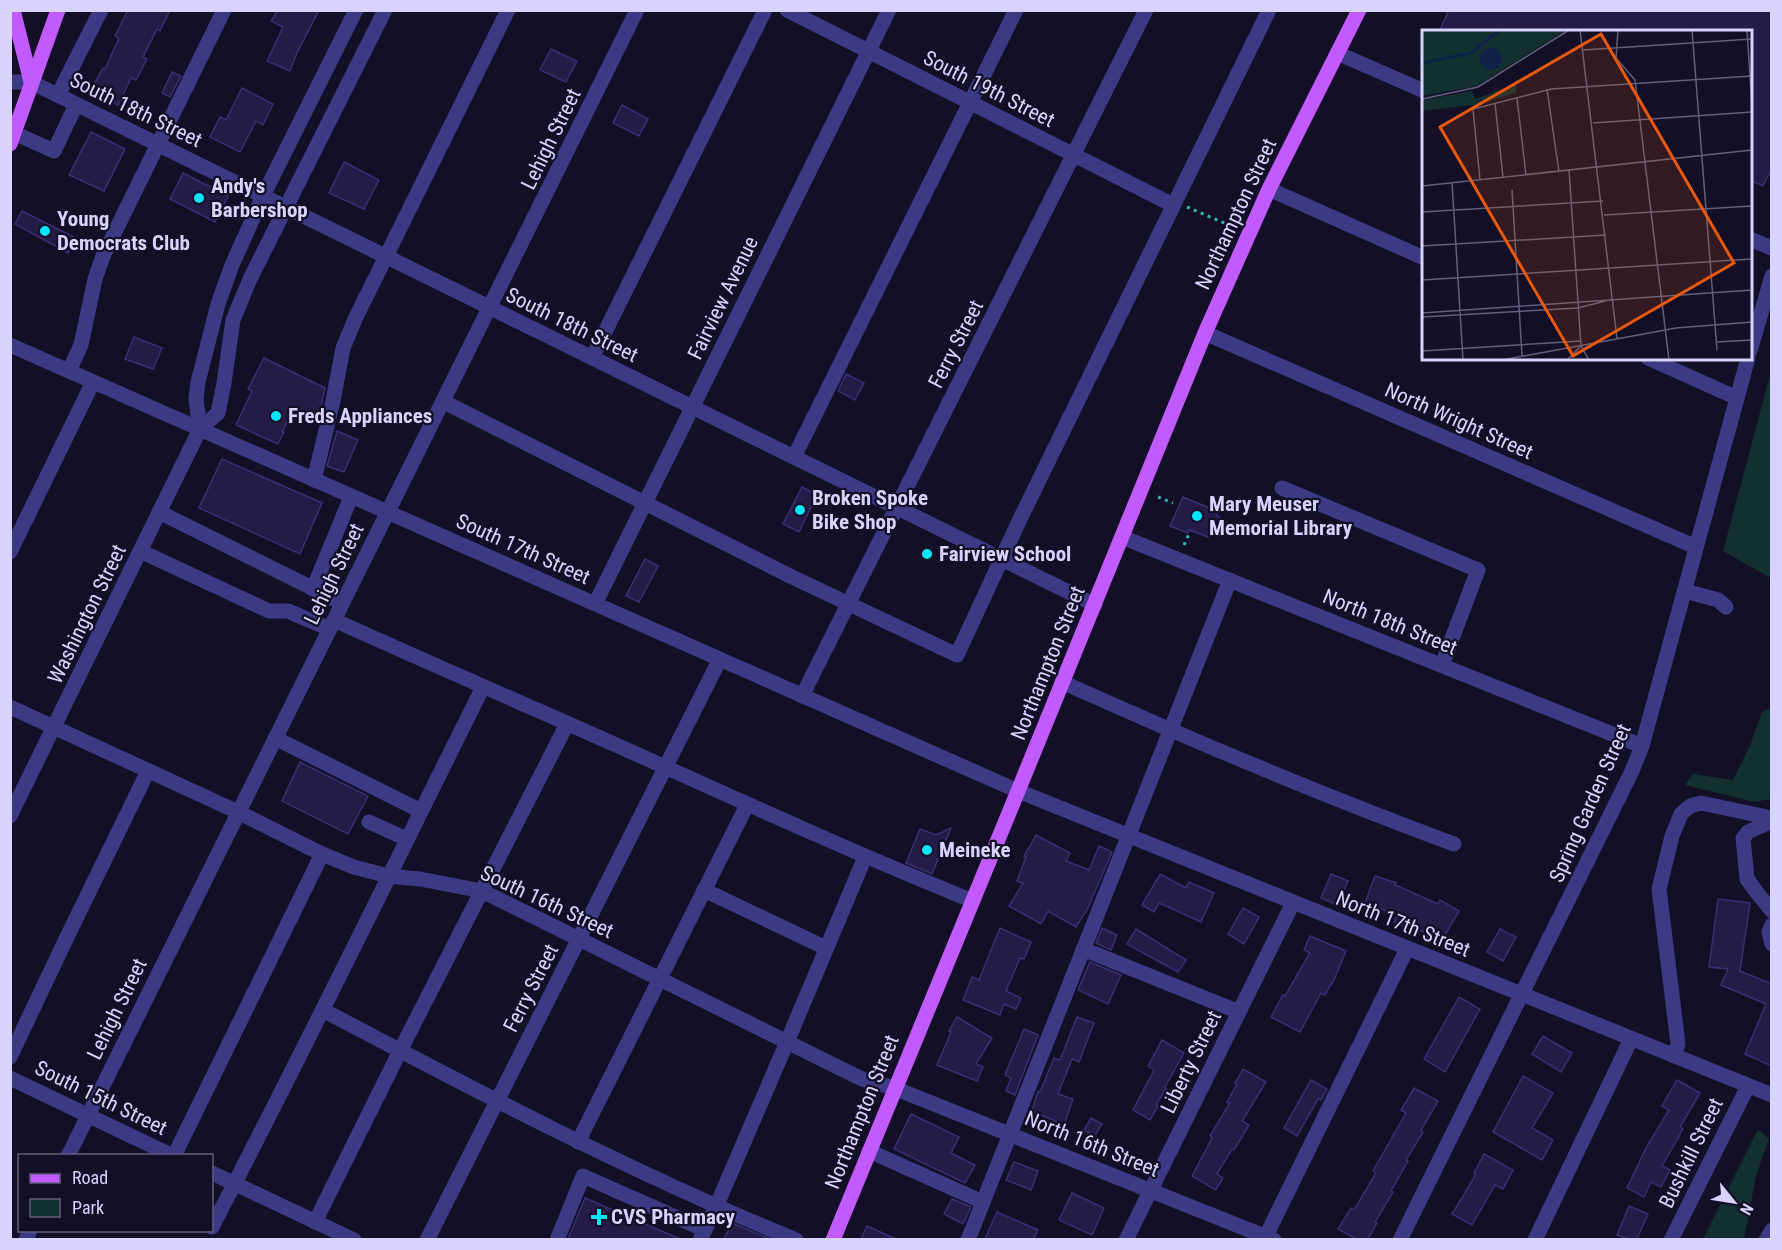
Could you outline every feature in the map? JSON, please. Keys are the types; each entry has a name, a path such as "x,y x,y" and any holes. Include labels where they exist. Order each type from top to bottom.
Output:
{"main road":[{"path":"13,10 31,82"},
{"path":"12,139 58,10"},
{"name":"Northampton Street","path":"833,1239 1205,333 1269,189 1359,10"}],"street":[{"path":"58,95 101,10"},
{"path":"69,371 81,345 95,279 103,256 224,10"},
{"path":"200,429 196,399 198,382 218,304 232,265 263,196 356,10"},
{"name":"Washington Street","path":"10,816 200,429 218,413 233,320 264,248 385,10"},
{"path":"314,480 344,348 356,317 507,10"},
{"name":"Lehigh Street","path":"68,1154 638,10"},
{"path":"592,358 765,10"},
{"name":"South 19th Street","path":"787,10 1173,205"},
{"name":"Fairview Avenue","path":"595,604 889,10"},
{"path":"794,457 1016,10"},
{"name":"Ferry Street","path":"802,696 1146,10"},
{"path":"444,402 849,604 957,655 1021,517 1269,10"},
{"path":"1337,53 1422,90"},
{"path":"10,82 31,82"},
{"name":"South 18th Street","path":"31,82 1095,605"},
{"path":"12,139 54,151 76,105"},
{"path":"1269,189 1422,257"},
{"path":"1752,239 1772,248"},
{"path":"1752,344 1772,276"},
{"name":"North Wright Street","path":"1205,333 1696,547"},
{"name":"South 17th Street","path":"10,345 1018,791"},
{"path":"1652,360 1737,398"},
{"name":"Spring Garden Street","path":"1400,1239 1522,996 1632,771 1642,746 1747,360"},
{"path":"10,552 93,382"},
{"path":"1282,489 1478,570 1442,665"},
{"path":"313,589 351,497"},
{"path":"159,512 342,603"},
{"name":"North 18th Street","path":"1122,537 1642,746"},
{"path":"140,551 269,612 288,611 332,624 483,687 865,857 973,901"},
{"path":"968,1239 1230,580"},
{"path":"1685,591 1718,600 1726,607"},
{"name":"Ferry Street","path":"427,1239 720,659"},
{"path":"1062,682 1170,730 1454,844"},
{"path":"213,1225 323,1010 483,687"},
{"name":"South 16th Street","path":"10,707 354,867 388,876 420,879 482,891 862,1079 894,1088"},
{"path":"315,1222 567,724"},
{"path":"275,738 421,811"},
{"path":"10,1057 148,771"},
{"name":"North 17th Street","path":"1018,791 1772,1095"},
{"path":"1674,1056 1678,1044 1659,889 1672,836 1681,814 1690,806 1701,803 1772,820"},
{"path":"578,1142 747,805"},
{"path":"1772,820 1748,832 1743,838 1748,879 1772,911"},
{"path":"369,822 406,839"},
{"path":"173,1154 322,854"},
{"path":"557,1239 584,1176 703,1235 865,857"},
{"path":"704,890 826,948"},
{"name":"Liberty Street","path":"1126,1239 1293,903"},
{"path":"1772,925 1769,932 1772,944"},
{"path":"1083,949 1239,1012"},
{"path":"1270,1238 1407,949"},
{"path":"323,1010 578,1142 716,1207 796,1239"},
{"path":"1535,1239 1630,1039"},
{"name":"South 15th Street","path":"10,1078 171,1154"},
{"name":"Bushkill Street","path":"1671,1239 1748,1086"},
{"name":"North 16th Street","path":"894,1088 1270,1238"},
{"path":"869,1151 983,1202"},
{"path":"213,1173 354,1239"},
{"path":"1766,1239 1772,1230"}],"path":[{"path":"1173,205 1196,210 1249,234"},
{"path":"1158,497 1173,503"},
{"path":"1184,545 1189,534"}],"green space":[{"path":"1771,371 1771,578 1723,551"},
{"path":"1771,708 1771,799 1754,802 1685,785 1693,774 1733,780 1750,745 1762,712"},
{"path":"1758,1129 1769,1139 1756,1176 1744,1239 1703,1239"}],"building":[{"path":"128,10 170,10 160,31 157,29 143,57 147,59 136,80 131,78 118,105 90,92 103,68 105,69 119,38 115,36"},
{"path":"278,10 319,10 290,71 267,61 283,27 271,21"},
{"path":"1449,10 1772,10 1772,168 1763,186 1752,181 1752,30 1440,30"},
{"path":"551,49 577,61 566,82 540,70"},
{"path":"172,72 181,76 170,97 162,93"},
{"path":"242,88 273,104 263,125 256,121 240,152 210,137 220,117 226,120"},
{"path":"622,105 648,119 639,136 613,123"},
{"path":"91,132 125,149 104,191 69,175"},
{"path":"344,162 379,180 364,209 329,193"},
{"name":"Andy's Barbershop","path":"183,173 228,196 215,222 170,199"},
{"name":"Young Democrats Club","path":"22,211 76,238 68,253 15,224"},
{"path":"134,337 162,348 153,369 125,359"},
{"path":"264,358 325,388 318,423 293,411 278,444 236,425 252,391 248,389"},
{"path":"846,374 864,383 855,400 838,391"},
{"path":"337,431 358,440 344,472 327,466"},
{"path":"222,459 322,503 300,554 199,508"},
{"name":"Broken Spoke Bike Shop","path":"802,487 817,495 799,532 783,524"},
{"name":"Mary Meuser Memorial Library","path":"1183,497 1217,511 1216,515 1221,518 1216,530 1211,528 1208,537 1170,526"},
{"path":"645,559 658,566 639,602 626,596"},
{"path":"300,762 368,796 348,834 282,801"},
{"name":"Meineke","path":"951,828 932,874 906,863 920,829 936,835"},
{"path":"1036,835 1070,853 1066,861 1089,870 1099,846 1112,852 1087,910 1076,927 1048,911 1041,924 1009,906 1023,883 1017,881 1026,857 1024,856"},
{"path":"1160,874 1186,888 1189,882 1214,893 1201,922 1159,903 1154,912 1142,905"},
{"path":"1331,874 1348,881 1338,905 1321,898"},
{"path":"1375,876 1396,883 1395,885 1438,904 1440,900 1459,911 1441,942 1418,929 1417,932 1394,922 1397,915 1365,903"},
{"path":"1718,899 1750,903 1740,971 1772,984 1772,1066 1745,1054 1766,1004 1721,985 1728,969 1709,967"},
{"path":"1243,908 1259,917 1244,944 1228,934"},
{"path":"1000,928 1031,942 1024,959 1020,958 1006,991 1021,998 1016,1009 1004,1004 1000,1015 963,1000 972,977 979,980"},
{"path":"1102,928 1117,935 1111,950 1096,943"},
{"path":"1136,929 1186,960 1178,972 1127,944"},
{"path":"1500,929 1516,937 1503,961 1487,952"},
{"path":"1310,936 1346,951 1334,980 1325,995 1321,993 1300,1032 1271,1017 1310,953 1304,950"},
{"path":"1090,962 1121,975 1108,1004 1078,990"},
{"path":"1459,997 1480,1009 1445,1072 1424,1059"},
{"path":"957,1017 992,1038 976,1064 983,1067 977,1081 937,1065 951,1032 949,1031"},
{"path":"1077,1017 1094,1023 1079,1062 1072,1059 1058,1094 1073,1099 1064,1125 1032,1111 1038,1091 1040,1092 1054,1058 1060,1060"},
{"path":"1024,1029 1038,1035 1015,1095 1006,1091 1011,1078 1005,1075"},
{"path":"1543,1036 1572,1053 1561,1072 1532,1054"},
{"path":"1162,1040 1184,1053 1150,1120 1133,1110 1154,1070 1148,1066"},
{"path":"1243,1069 1266,1082 1242,1121 1249,1125 1217,1174 1223,1178 1216,1190 1192,1176 1212,1138 1210,1136 1230,1103 1227,1102"},
{"path":"1523,1076 1553,1093 1532,1128 1553,1140 1542,1160 1493,1132"},
{"path":"1311,1080 1327,1089 1321,1100 1318,1099 1297,1136 1284,1128"},
{"path":"1677,1080 1700,1093 1680,1127 1683,1129 1662,1166 1670,1170 1661,1187 1651,1182 1644,1197 1627,1188 1646,1148 1669,1110 1662,1106"},
{"path":"1414,1088 1438,1101 1421,1130 1423,1132 1406,1160 1408,1161 1368,1239 1356,1239 1338,1229 1351,1208 1354,1210 1376,1173 1373,1171 1406,1113 1401,1110"},
{"path":"911,1114 959,1137 951,1153 975,1165 965,1183 894,1149"},
{"path":"1091,1118 1102,1124 1095,1136 1084,1130"},
{"path":"1484,1154 1513,1170 1503,1189 1495,1185 1472,1225 1452,1214 1476,1174 1474,1173"},
{"path":"1014,1162 1038,1171 1031,1190 1006,1180"},
{"path":"1072,1193 1104,1208 1092,1235 1059,1220"},
{"name":"CVS Pharmacy","path":"585,1198 680,1239 568,1239"},
{"path":"952,1199 971,1207 963,1224 944,1214"},
{"path":"1629,1206 1648,1214 1637,1239 1617,1235"},
{"path":"997,1212 1038,1230 1034,1239 985,1239"},
{"path":"732,1223 770,1239 724,1239"},
{"path":"867,1226 896,1239 861,1239"}],"place":[{"name":"Andy's Barbershop","path":"199,198"},
{"name":"Young Democrats Club","path":"45,231"},
{"name":"Freds Appliances","path":"276,416"},
{"name":"Broken Spoke Bike Shop","path":"800,510"},
{"name":"Mary Meuser Memorial Library","path":"1197,516"},
{"name":"Fairview School","path":"927,554"},
{"name":"Meineke","path":"927,850"},
{"name":"CVS Pharmacy","path":"599,1217"}]}
